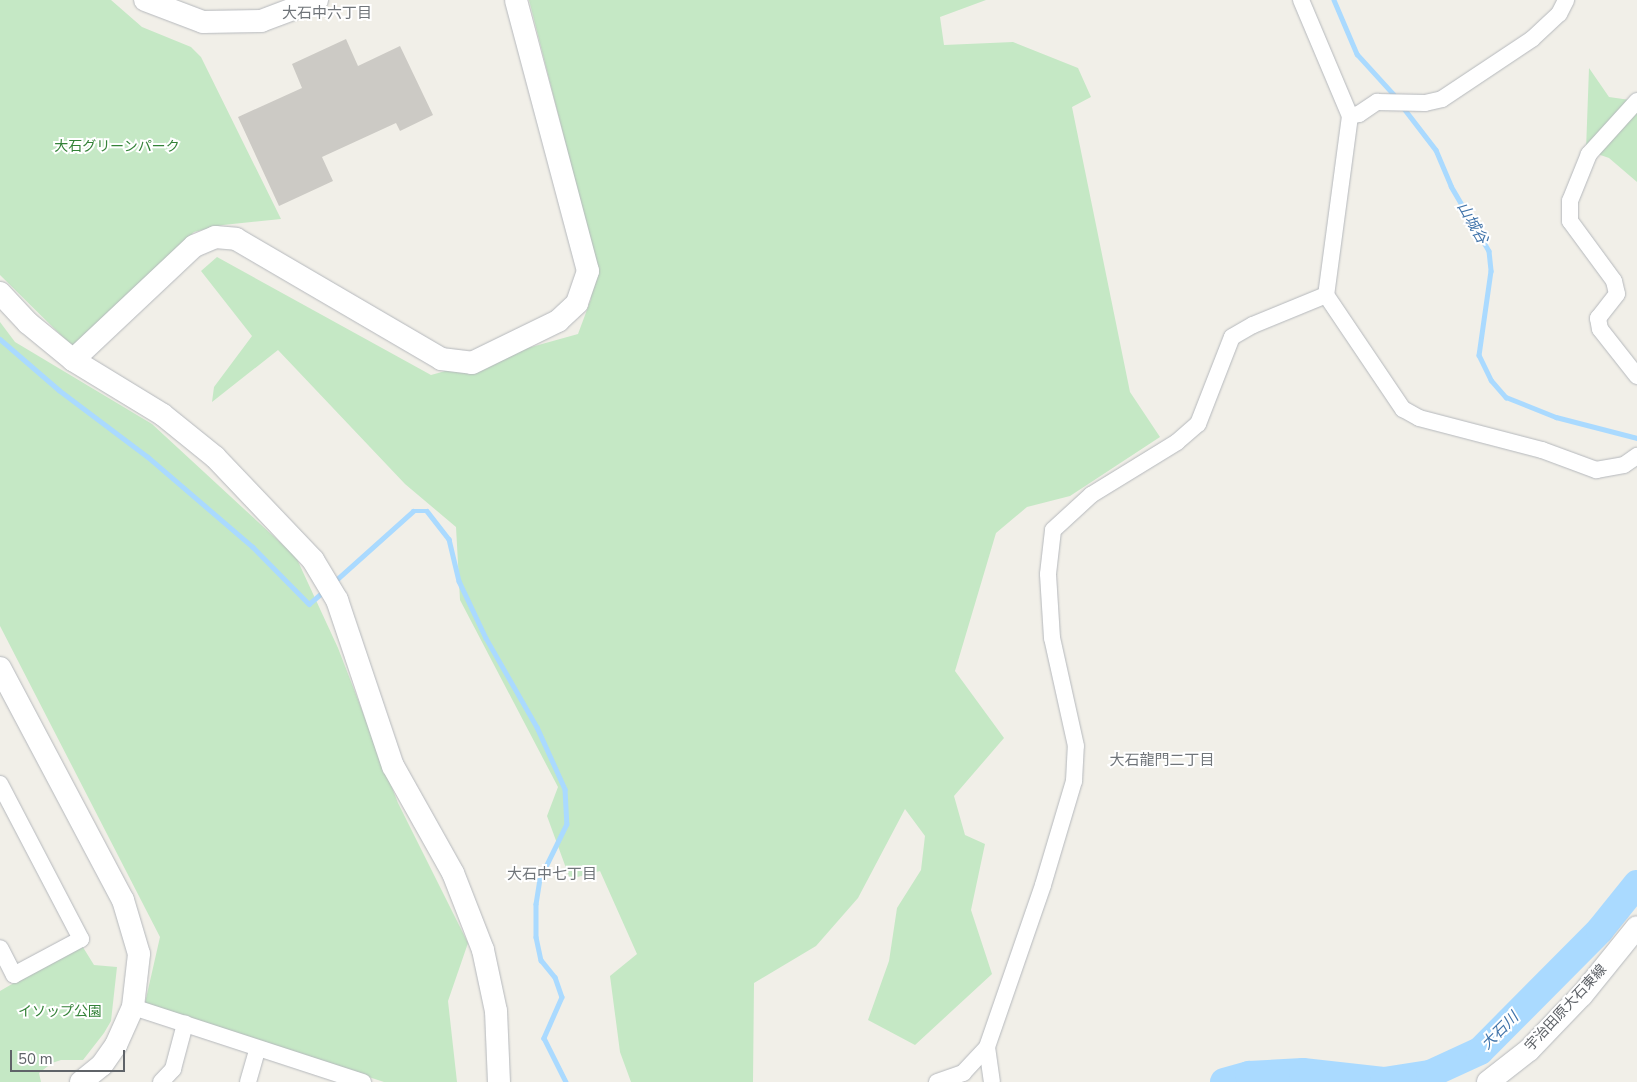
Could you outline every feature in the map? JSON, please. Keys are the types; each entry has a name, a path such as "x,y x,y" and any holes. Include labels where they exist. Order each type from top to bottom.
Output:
{"street":[{"path":"146,0 203,22 261,22 317,0"},
{"path":"73,360 194,246 215,237 236,240 440,359 472,363 558,321 577,302 588,271 516,0"},
{"path":"1301,0 1350,116 1326,295 1403,409 1419,418 1542,450 1596,470 1624,465 1637,456"},
{"path":"1350,116 1359,114 1377,102 1425,103 1442,99 1532,39 1559,14 1566,0"},
{"path":"1637,101 1589,154 1570,201 1570,221 1614,281 1617,294 1598,318 1599,323 1637,376"},
{"path":"0,293 28,323 73,360 163,415 215,457 313,560 337,600 394,766 453,873 483,950 496,1011 499,1082"},
{"path":"937,1082 964,1073 987,1047 1043,885 1074,781 1076,746 1052,638 1048,574 1053,530 1091,495 1177,442 1198,424 1232,337 1253,325 1326,295"},
{"path":"0,668 123,900 139,954 132,1007 102,1065 81,1082"},
{"path":"0,784 81,939 14,974 0,948"},
{"name":"宇治田原大石東線","path":"1488,1082 1535,1043 1582,995 1637,927"},
{"path":"132,1007 258,1048 329,1077 363,1082"},
{"path":"162,1082 173,1069 185,1024"},
{"path":"987,1047 992,1082"},
{"path":"248,1082 258,1048"}],"green space":[{"name":"大石グリーンパーク","path":"0,0 111,0 142,27 191,47 201,57 281,219 223,225 194,232 75,349 0,275"},
{"path":"529,0 986,0 940,17 944,45 1013,42 1078,68 1091,97 1072,107 1130,392 1160,437 1070,496 1027,507 996,533 955,671 1004,738 954,796 965,835 985,844 971,910 992,974 915,1045 868,1020 889,961 897,908 921,870 925,836 905,809 858,898 816,946 754,983 753,1082 631,1082 620,1052 610,976 637,954 600,871 570,879 547,816 558,787 460,600 456,527 405,484 278,350 212,402 214,387 252,336 201,271 217,257 431,375 578,334 591,299 587,228"},
{"path":"1589,68 1609,97 1637,101 1637,182 1609,158 1586,150"},
{"path":"0,322 15,342 152,424 296,557 338,648 398,803 468,943 448,1001 457,1082 384,1082 145,1003 160,937 0,626"},
{"name":"イソップ公園","path":"81,944 94,965 117,967 111,1021 104,1033 83,1060 61,1060 52,1063 39,1073 41,1082 0,1082 0,991"}],"building":[{"path":"346,39 358,66 400,46 433,115 400,131 396,123 322,157 333,181 279,206 238,117 302,88 292,64"}],"waterway":[{"name":"山城谷","path":"1334,0 1357,54 1397,98"},
{"name":"山城谷","path":"1403,107 1436,150 1451,186 1489,251 1491,271 1479,355 1491,380 1506,397 1556,417 1637,438"},
{"path":"0,339 59,390 148,457 253,547 309,604 324,591"},
{"path":"334,582 413,511 427,511 449,539 459,581 486,638 537,727 565,789 567,824 540,879 536,904 536,937 541,960 555,977 562,997 544,1038 566,1082"},
{"name":"大石川","path":"1224,1082 1249,1075 1303,1072 1384,1081 1430,1074 1480,1051 1600,930 1637,884"}],"district":[{"name":"大石中六丁目","path":"327,14"},
{"name":"大石龍門二丁目","path":"1162,761"},
{"name":"大石中七丁目","path":"552,875"}]}
